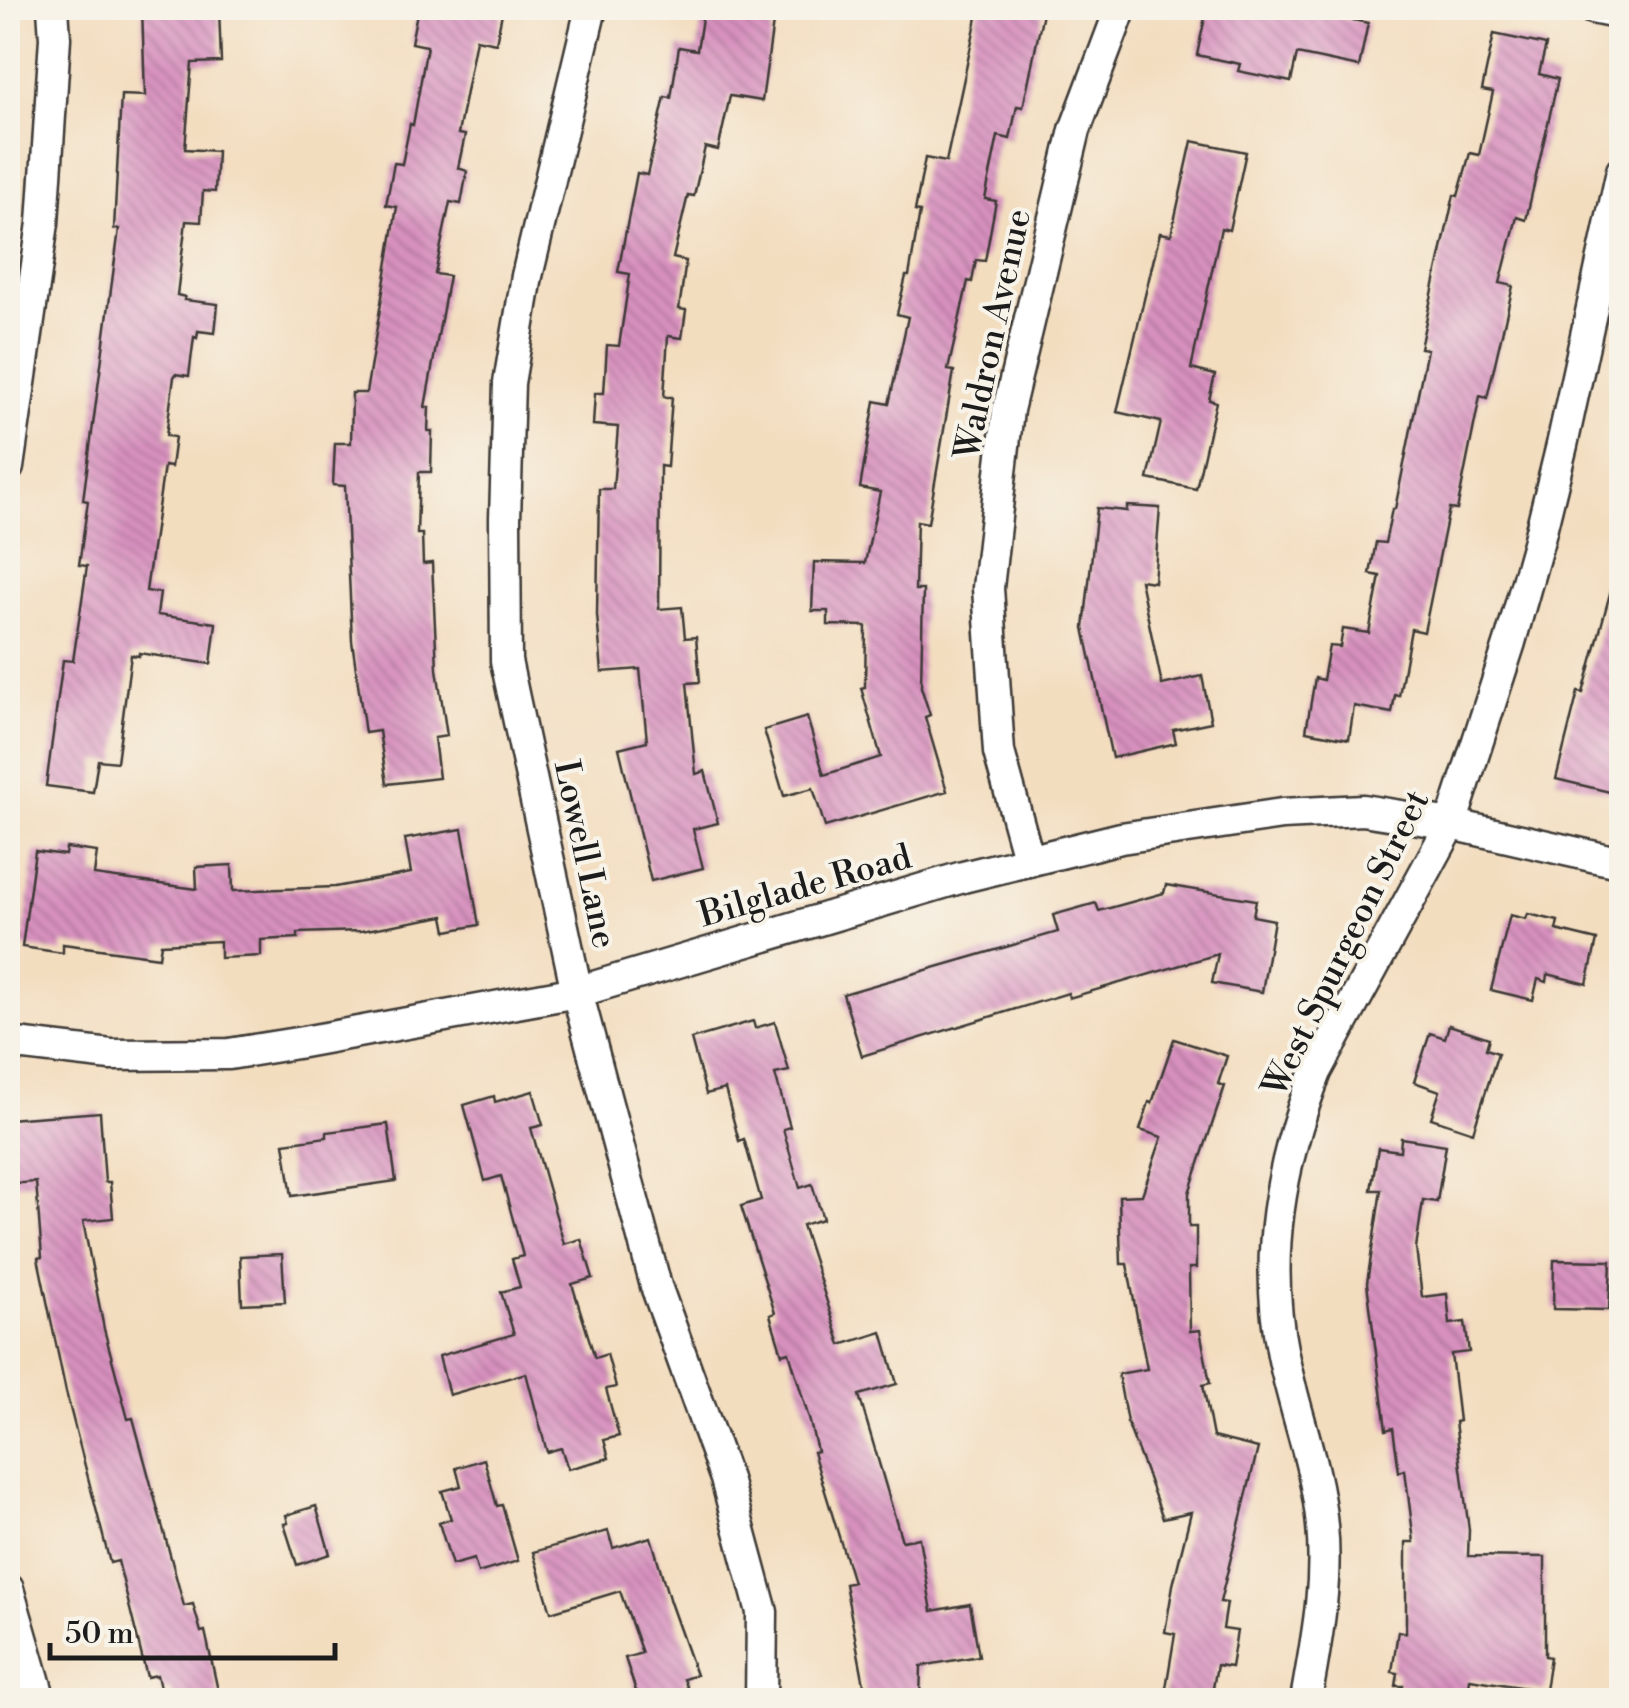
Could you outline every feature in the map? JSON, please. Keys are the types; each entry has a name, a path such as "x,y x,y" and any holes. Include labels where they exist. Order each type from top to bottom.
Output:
{"street":[{"path":"8,467 43,223 55,38 53,8"},
{"name":"Lowell Lane","path":"591,8 526,276 509,383 506,660 577,992 656,1286 726,1479 762,1612 761,1700"},
{"name":"Waldron Avenue","path":"1029,861 999,752 988,588 1008,410 1075,130 1121,8"},
{"path":"1592,8 1622,14"},
{"name":"West Spurgeon Street","path":"1306,1700 1322,1605 1324,1550 1311,1460 1276,1317 1272,1277 1279,1196 1301,1110 1316,1072 1450,824 1538,543 1622,171"},
{"name":"Bilglade Road","path":"8,1043 111,1055 229,1054 577,992 963,877 1120,838 1282,814 1362,810 1450,824 1622,862"},
{"path":"8,1589 40,1700"}],"building":[{"path":"142,8 219,8 221,62 192,63 185,149 217,151 215,192 203,191 201,222 186,221 177,295 185,297 184,300 218,304 215,333 198,331 189,376 174,377 166,436 175,437 171,467 164,466 146,591 160,593 157,615 216,623 211,664 131,655 117,762 98,760 93,792 46,786 63,660 73,661 87,566 79,565 88,501 83,500 119,229 114,229 121,95 145,96"},
{"path":"418,8 503,8 496,43 476,39 458,134 465,135 458,168 467,171 461,204 450,202 435,274 449,276 425,407 429,407 428,431 432,431 431,472 419,472 417,534 422,534 423,564 432,563 437,669 447,736 434,738 439,778 387,784 379,731 365,733 352,641 345,486 333,485 335,443 351,443 352,393 366,393 397,207 386,205 394,163 402,164 410,124 413,125 427,46 411,43"},
{"path":"717,8 775,8 762,101 730,96 718,150 705,147 694,196 688,195 673,258 686,261 679,309 686,310 682,338 668,336 664,397 672,397 667,467 660,466 659,609 682,607 685,638 696,637 700,682 687,683 696,774 705,771 718,823 693,829 703,868 651,881 619,748 647,741 640,669 602,672 597,615 599,489 613,489 618,427 593,425 595,393 604,393 607,345 619,346 630,274 618,272 637,173 647,175 665,97 671,98 679,47 697,50 703,12 716,14"},
{"path":"979,8 1044,8 1023,107 1017,106 1010,139 998,136 985,199 996,201 985,261 976,260 972,282 968,281 948,370 954,371 928,523 917,521 915,590 923,590 921,687 930,715 925,717 947,791 825,827 813,788 784,796 764,730 807,717 824,775 881,757 861,688 865,687 866,626 828,625 828,611 812,611 814,562 865,563 880,492 860,488 875,401 889,404 908,317 897,314 909,276 925,158 946,162"},
{"path":"1207,8 1294,8 1368,23 1359,67 1297,54 1291,82 1238,71 1240,64 1197,55"},
{"path":"1494,34 1546,45 1539,74 1558,79 1526,220 1517,217 1500,283 1513,286 1487,398 1480,396 1457,510 1449,509 1424,632 1411,629 1399,696 1395,695 1392,713 1354,706 1349,739 1306,731 1315,678 1323,680 1329,646 1340,647 1343,629 1369,633 1380,576 1370,574 1376,542 1385,543 1395,509 1427,349 1420,348 1454,195 1458,196 1470,153 1479,155 1493,92 1482,90"},
{"path":"1192,141 1246,152 1229,230 1221,228 1191,369 1215,375 1209,400 1216,402 1196,489 1148,479 1161,422 1117,412 1160,233 1171,235"},
{"path":"1127,506 1160,508 1154,582 1140,580 1162,685 1202,676 1211,722 1173,730 1176,743 1112,758 1084,628 1097,508 1127,511"},
{"path":"1612,586 1622,587 1622,795 1556,779 1578,692 1583,693"},
{"path":"462,829 479,925 447,931 444,916 361,931 298,933 298,938 261,940 261,956 220,958 220,941 161,944 159,957 63,944 63,953 22,947 35,851 65,855 66,848 97,852 94,875 197,889 196,867 232,865 233,891 335,887 411,873 405,839"},
{"path":"1166,885 1256,900 1253,916 1274,920 1262,992 1212,983 1218,954 1069,998 1068,993 862,1056 843,994 1058,932 1053,915 1096,903 1099,911 1164,893"},
{"path":"1528,914 1558,921 1556,930 1597,940 1587,984 1548,974 1547,982 1538,979 1533,1000 1491,990 1510,915 1526,919"},
{"path":"753,1021 755,1028 775,1022 789,1071 775,1074 790,1127 783,1129 800,1188 812,1184 823,1219 802,1225 841,1345 882,1332 897,1384 859,1395 902,1541 919,1538 932,1611 970,1604 979,1656 921,1666 920,1700 867,1700 845,1584 853,1582 813,1452 817,1451 810,1422 789,1352 782,1354 770,1315 775,1313 741,1206 761,1200 725,1089 706,1094 691,1039"},
{"path":"1449,1025 1489,1038 1486,1049 1498,1053 1473,1132 1431,1118 1440,1091 1414,1082 1430,1033 1445,1038"},
{"path":"1174,1039 1227,1056 1218,1084 1225,1086 1189,1193 1189,1227 1196,1227 1196,1268 1189,1268 1190,1331 1200,1330 1210,1383 1203,1385 1213,1437 1258,1448 1220,1602 1227,1603 1223,1629 1237,1631 1231,1667 1217,1665 1211,1700 1164,1700 1175,1634 1165,1632 1191,1512 1163,1518 1127,1422 1118,1374 1147,1369 1127,1264 1121,1264 1119,1196 1142,1195 1162,1137 1140,1130"},
{"path":"533,1091 543,1125 531,1128 564,1244 581,1239 593,1278 572,1284 595,1358 607,1354 616,1387 606,1389 619,1436 604,1440 609,1458 568,1469 561,1448 547,1452 526,1373 449,1395 439,1356 514,1334 501,1292 520,1287 512,1259 523,1256 501,1176 485,1181 464,1105 494,1096 495,1102"},
{"path":"100,1112 105,1182 110,1182 113,1218 83,1221 104,1329 128,1419 133,1418 184,1606 193,1604 201,1632 205,1631 220,1700 174,1700 171,1690 161,1692 157,1675 147,1677 118,1561 110,1563 66,1392 38,1258 42,1257 36,1182 8,1184 8,1119"},
{"path":"388,1124 396,1181 292,1196 284,1143 327,1137 327,1132"},
{"path":"1401,1138 1446,1145 1437,1202 1423,1200 1416,1248 1422,1297 1447,1294 1450,1324 1465,1322 1469,1352 1451,1354 1469,1530 1468,1556 1545,1557 1545,1656 1550,1657 1545,1691 1470,1679 1467,1700 1401,1700 1403,1686 1396,1686 1398,1673 1392,1672 1398,1631 1406,1633 1406,1542 1414,1542 1405,1470 1399,1472 1393,1428 1386,1430 1367,1283 1381,1190 1371,1190 1378,1148 1400,1151"},
{"path":"282,1254 285,1302 242,1304 240,1256"},
{"path":"1554,1260 1611,1261 1609,1310 1553,1309"},
{"path":"484,1459 518,1561 478,1573 474,1559 452,1565 439,1523 451,1519 442,1491 461,1486 456,1468"},
{"path":"316,1506 330,1554 297,1565 284,1524 288,1523 286,1515"},
{"path":"608,1531 613,1548 651,1537 696,1675 684,1679 692,1700 639,1700 625,1658 642,1653 620,1591 551,1612 533,1552"}]}
